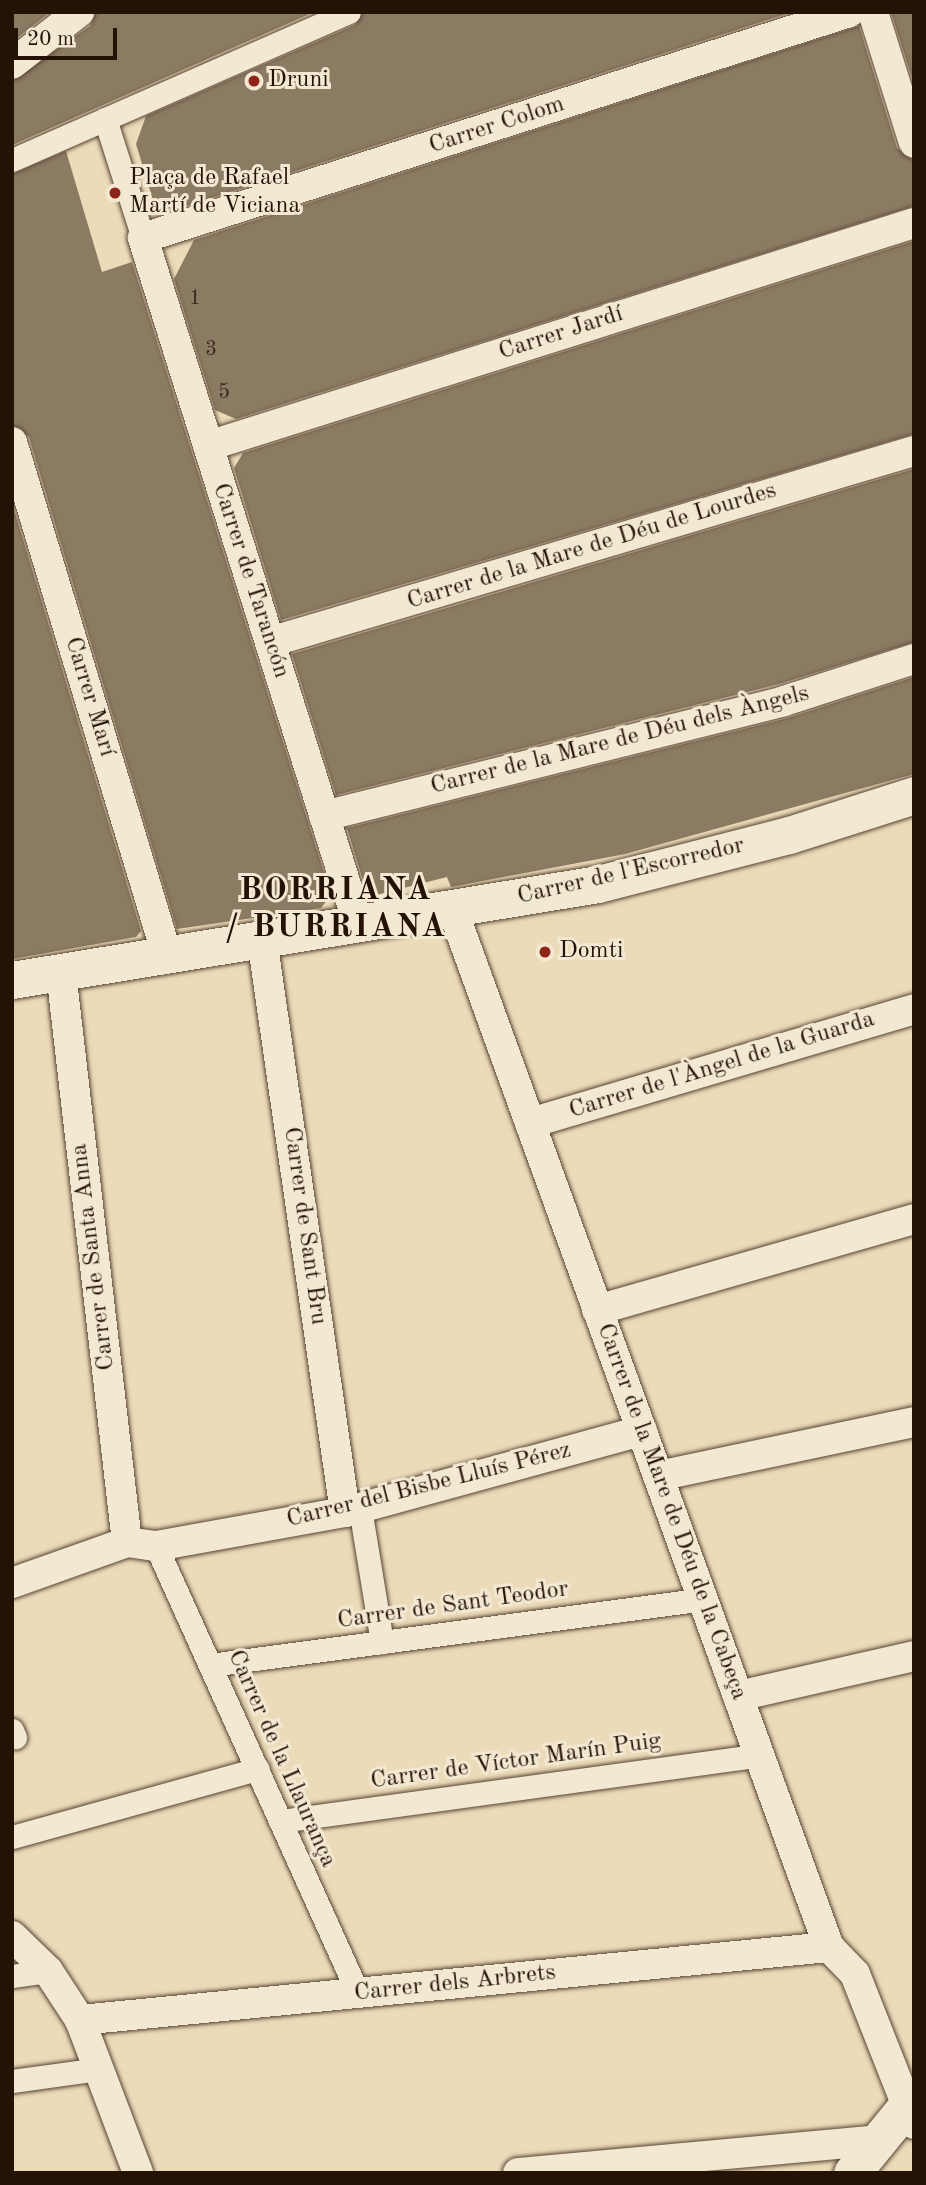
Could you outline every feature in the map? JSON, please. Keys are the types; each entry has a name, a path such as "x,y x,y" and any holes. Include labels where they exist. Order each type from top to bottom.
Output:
{"street":[{"path":"12,64 79,12"},
{"path":"12,160 349,12"},
{"name":"Carrer Colom","path":"143,239 850,12"},
{"path":"873,12 914,143"},
{"path":"105,119 143,239"},
{"name":"Carrer Jardí","path":"208,446 914,223"},
{"name":"Carrer de Tarancón","path":"143,239 358,923"},
{"name":"Carrer Marí","path":"12,442 166,952"},
{"name":"Carrer de la Mare de Déu de Lourdes","path":"270,642 914,451"},
{"name":"Carrer de la Mare de Déu dels Àngels","path":"324,817 784,701 914,659"},
{"name":"Carrer de l'Escorredor","path":"12,980 166,952 598,884 789,835 914,795"},
{"name":"Carrer de la Mare de Déu de la Cabeça","path":"452,908 829,1947 855,1974 911,2109"},
{"name":"Carrer de Sant Bru","path":"262,939 352,1511"},
{"name":"Carrer de Santa Anna","path":"61,972 127,1542"},
{"name":"Carrer de l'Àngel de la Guarda","path":"530,1123 914,1009"},
{"path":"597,1310 914,1219"},
{"path":"658,1476 914,1422"},
{"name":"Carrer del Bisbe Lluís Pérez","path":"12,1583 127,1542 156,1546 352,1511 642,1432"},
{"path":"352,1511 382,1642"},
{"name":"Carrer de la Llaurança","path":"156,1546 358,1993"},
{"name":"Carrer de Sant Teodor","path":"211,1665 702,1599"},
{"path":"738,1696 914,1656"},
{"name":"Carrer de Víctor Marín Puig","path":"281,1821 759,1755"},
{"path":"12,1837 258,1769"},
{"path":"12,1936 48,1971 80,2020 138,2173"},
{"name":"Carrer dels Arbrets","path":"80,2020 829,1947"},
{"path":"12,1976 48,1971"},
{"path":"12,2081 98,2068"},
{"path":"852,2173 879,2140 911,2109"},
{"path":"517,2173 879,2140"}],"building":[{"path":"12,12 50,12 12,42"},
{"path":"96,12 314,12 12,145 12,81 90,26"},
{"path":"363,12 792,12 161,214 156,210 136,144 146,116 355,25"},
{"path":"891,12 914,12 914,84"},
{"path":"859,26 897,148 914,160 914,206 236,419 215,410 174,279 194,240"},
{"path":"66,151 102,272 132,262 331,895 321,908 177,929 29,437 12,425 12,174"},
{"path":"914,241 914,434 281,620 234,468 243,453"},
{"path":"914,469 914,642 779,684 336,795 292,654"},
{"path":"12,503 141,931 136,937 12,959"},
{"path":"914,677 914,774 625,854 451,887 447,877 376,895 366,890 347,828 788,718"}],"place":[{"name":"Druni","path":"254,81"},
{"name":"Plaça de Rafael Martí de Viciana","path":"115,193"},
{"name":"Domti","path":"545,952"}],"district":[{"name":"BORRIANA / BURRIANA","path":"336,910"}]}
